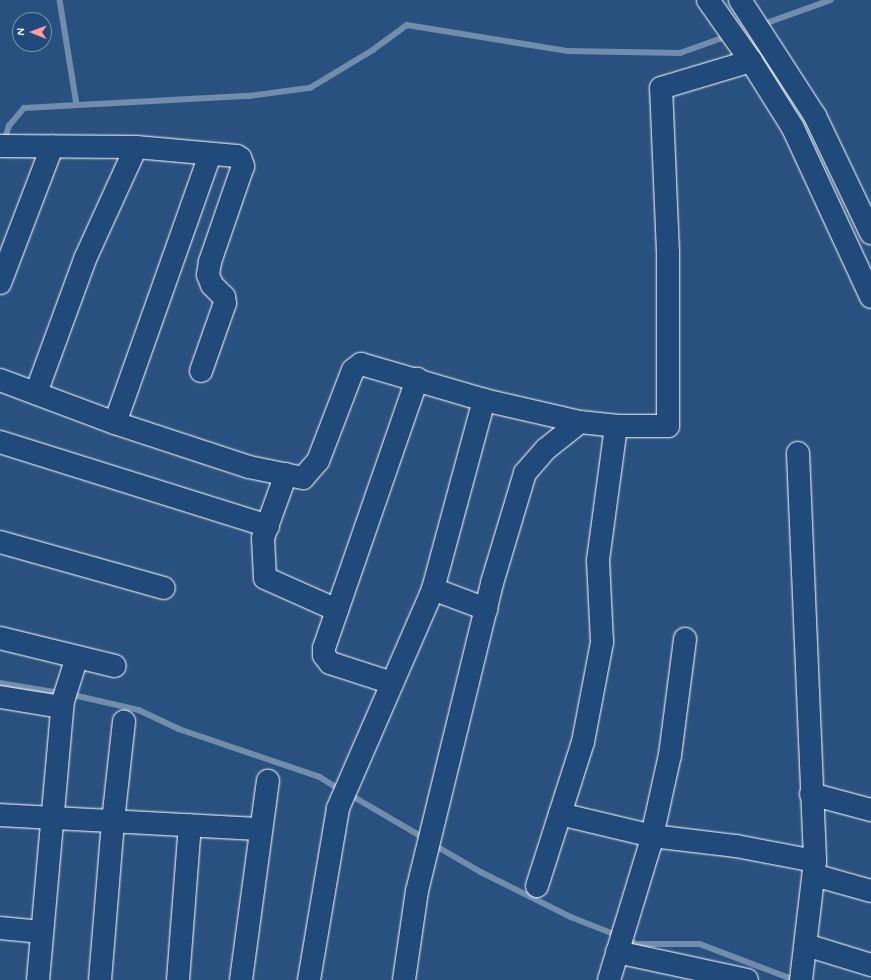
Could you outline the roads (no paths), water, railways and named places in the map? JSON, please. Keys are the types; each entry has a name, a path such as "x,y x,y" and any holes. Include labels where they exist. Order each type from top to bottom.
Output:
{"street":[{"path":"741,1 772,46 815,116 869,225 841,231"},
{"path":"714,8 751,61 793,128 871,297"},
{"path":"0,380 115,423 249,466 303,478 318,462 353,370 361,364 417,379 484,400 580,422 616,426 668,426 668,253 661,88 751,61"},
{"path":"5,146 136,147 237,156 243,166 210,262 208,275 212,285 222,294 225,303 201,370"},
{"path":"0,283 52,147"},
{"path":"36,393 85,258 136,147"},
{"path":"115,423 210,154"},
{"path":"392,683 330,663 326,660 324,648 417,379"},
{"path":"309,980 338,808 433,589 484,400"},
{"path":"404,980 416,891 486,609 524,473 546,449 580,422"},
{"path":"537,886 583,742 602,642 598,560 616,426"},
{"path":"0,442 268,526"},
{"path":"798,454 815,868 804,963 871,965"},
{"path":"286,474 263,538 265,578 337,610"},
{"path":"0,542 164,588"},
{"path":"433,589 486,609"},
{"path":"0,638 115,666"},
{"path":"609,980 652,836 670,755 685,639"},
{"path":"38,980 63,704 77,657"},
{"path":"0,697 63,704"},
{"path":"100,980 113,822 124,722"},
{"path":"241,980 268,781"},
{"path":"811,794 871,810"},
{"path":"560,814 652,836 736,846 815,868 871,891"},
{"path":"0,815 52,819 261,829"},
{"path":"178,980 190,826"},
{"path":"0,928 42,932"},
{"path":"618,950 721,976 747,980"}],"waterway":[{"path":"60,0 77,105"},
{"path":"761,25 831,0"},
{"path":"4,142 9,126 24,108 249,96 310,88 373,50 407,25 568,51 680,53 728,36"},
{"path":"0,683 61,693"},
{"path":"69,694 139,710 179,729 320,777 341,790"},
{"path":"349,794 426,839"},
{"path":"433,844 481,872 571,917 619,936"},
{"path":"627,939 637,944 700,944 795,980"}]}
